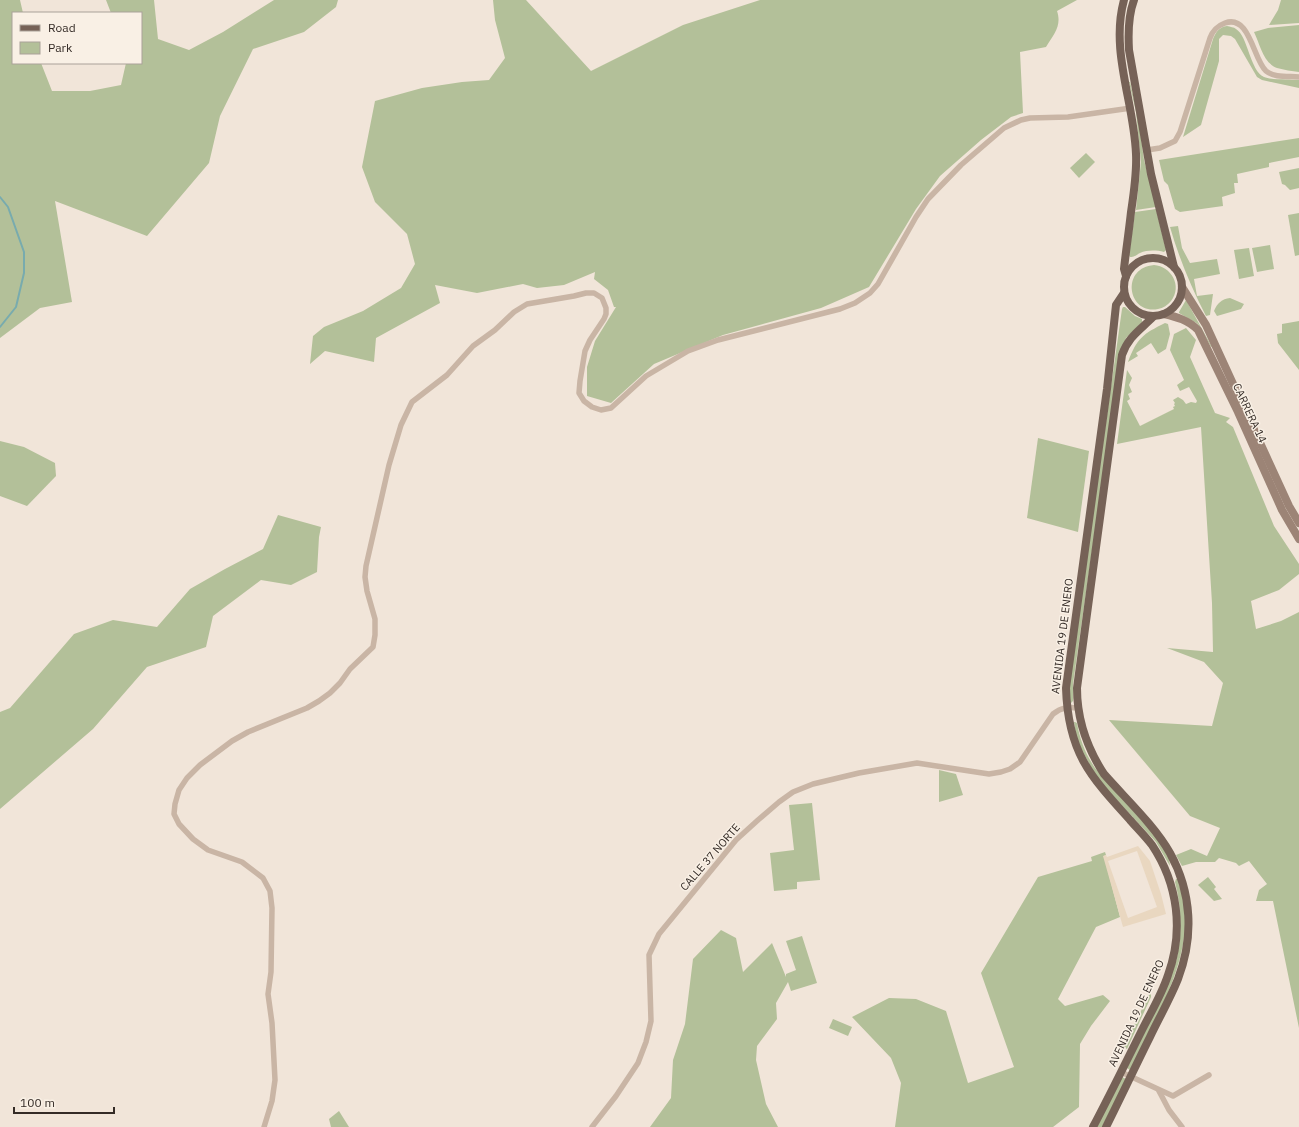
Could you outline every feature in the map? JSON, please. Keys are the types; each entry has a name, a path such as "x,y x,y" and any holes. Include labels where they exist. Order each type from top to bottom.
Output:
{"main road":[{"path":"1124,0 1119,38 1120,52 1128,72 1174,267"},
{"path":"1126,276 1124,269 1137,175 1128,72 1128,38 1130,15 1134,0"},
{"path":"1148,258 1159,258 1170,263 1174,267 1180,276 1182,293 1174,308 1164,314 1153,317 1136,312 1128,303 1124,293 1124,281 1133,266 1148,258"},
{"name":"CARRERA 14","path":"1182,287 1206,325 1289,506 1299,522"},
{"name":"AVENIDA 19 DE ENERO","path":"1093,1127 1168,977 1176,947 1177,909 1168,874 1154,849 1095,781 1075,745 1070,729 1067,707 1066,688 1107,389 1116,305 1124,293"},
{"name":"CARRERA 14","path":"1164,314 1186,321 1198,330 1282,510 1299,539"},
{"name":"AVENIDA 19 DE ENERO","path":"1106,1127 1179,975 1186,949 1188,908 1184,885 1179,870 1160,837 1104,774 1097,763 1086,741 1078,708 1077,688 1122,355 1129,339 1153,317"}],"street":[{"path":"1147,150 1160,148 1175,141 1180,132 1210,38 1217,27 1222,24 1230,21 1238,24 1246,30 1260,64 1270,74 1299,77"},
{"path":"264,1127 272,1101 275,1080 272,1023 268,994 271,972 272,908 270,891 263,878 242,862 208,850 193,839 179,824 174,814 175,804 179,790 187,778 200,765 232,741 248,732 307,708 319,701 335,688 350,669 373,646 375,635 374,619 367,591 365,577 366,566 389,465 401,425 412,402 438,383 469,350 495,330 503,321 522,306 538,301 586,293 594,294 602,298 606,308 604,319 590,340 585,351 579,393 584,401 592,407 601,410 611,408 646,376 688,351 718,340 840,309 863,299 878,284 912,223 928,199 978,149 1008,126 1030,118 1068,117 1131,108"},
{"path":"1067,707 1078,708"},
{"name":"CALLE 37 NORTE","path":"592,1127 616,1096 638,1063 646,1042 651,1021 649,955 659,934 736,840 758,820 793,792 813,784 865,772 917,763 988,774 1010,769 1020,762 1053,714 1059,709 1067,707"},
{"path":"1121,1072 1173,1096 1209,1075"},
{"path":"1159,1090 1169,1110 1182,1127"}],"green space":[{"path":"0,0 20,0 23,12 12,12 12,64 41,64 52,91 90,91 121,85 126,64 142,64 142,12 111,12 106,0 154,0 158,39 189,50 223,32 274,0 338,0 336,7 304,32 253,49 220,116 209,163 147,236 55,201 72,302 40,308 0,338"},
{"path":"493,0 526,0 591,71 683,25 760,0 1077,0 1057,11 1059,21 1058,26 1046,47 1020,52 1023,113 1011,117 981,140 940,176 916,209 869,287 821,308 723,335 654,364 611,403 587,396 587,367 595,341 616,307 614,307 608,290 594,279 595,272 564,285 537,288 523,284 477,293 435,285 440,303 376,338 374,362 325,351 310,364 313,336 324,327 363,311 401,288 415,264 407,234 375,202 362,167 375,101 422,88 462,82 489,80 505,58 495,20"},
{"path":"1281,0 1299,0 1299,23 1269,25 1278,10"},
{"path":"1299,25 1299,72 1272,66 1262,53 1254,32 1268,28"},
{"path":"1227,26 1235,28 1240,33 1259,74 1267,78 1299,80 1299,88 1262,80 1257,77 1235,39 1231,36 1223,35 1219,39 1219,61 1201,125 1183,137 1213,39 1218,30"},
{"path":"1129,82 1136,101 1144,160 1156,207 1136,210 1141,162 1136,112"},
{"path":"1299,138 1299,157 1269,163 1269,167 1237,174 1238,183 1234,183 1235,193 1222,197 1223,206 1180,212 1175,209 1168,185 1164,181 1159,160"},
{"path":"1086,153 1095,162 1079,178 1070,168"},
{"path":"1299,168 1299,188 1290,190 1282,184 1279,172"},
{"path":"1156,209 1166,250 1164,252 1146,251 1130,257 1129,255 1135,212"},
{"path":"1299,213 1299,255 1295,256 1288,215"},
{"path":"1178,226 1182,248 1190,263 1217,259 1220,274 1194,279 1197,296 1213,294 1210,315 1206,316 1186,272 1177,250 1170,227"},
{"path":"1270,245 1274,269 1257,272 1252,248"},
{"path":"1249,248 1254,276 1239,279 1234,250"},
{"path":"1154,265 1166,269 1170,273 1176,289 1171,301 1167,305 1158,309 1148,309 1140,305 1135,299 1132,290 1132,282 1136,274 1143,268"},
{"path":"1230,298 1244,304 1241,309 1217,316 1214,311 1218,304 1222,300"},
{"path":"1186,300 1212,347 1198,324 1179,313"},
{"path":"1123,307 1135,316 1142,319 1142,322 1126,338 1120,354 1073,684 1073,701 1071,703 1069,683"},
{"path":"1299,321 1299,370 1278,343 1277,334 1282,333 1282,324"},
{"path":"1165,323 1168,324 1170,334 1166,349 1158,354 1151,343 1136,353 1138,356 1128,362 1134,347 1138,342 1151,330"},
{"path":"1186,328 1196,340 1190,357 1215,413 1230,418 1226,422 1233,427 1274,526 1299,564 1299,574 1279,590 1251,601 1256,629 1281,621 1299,612 1299,1028 1273,901 1256,901 1259,890 1267,884 1249,861 1239,866 1236,863 1219,858 1215,862 1196,862 1182,866 1176,855 1191,849 1207,856 1220,828 1190,816 1109,720 1212,726 1223,683 1204,662 1167,648 1213,652 1212,603 1201,427 1117,444 1127,370 1132,378 1129,385 1132,392 1128,394 1130,399 1127,401 1140,426 1174,409 1173,407 1175,406 1175,403 1173,400 1178,397 1186,404 1191,402 1196,403 1197,401 1189,387 1180,391 1177,385 1184,380 1170,350 1174,334"},
{"path":"1038,438 1089,451 1078,532 1027,518"},
{"path":"0,441 24,447 55,463 56,476 27,506 0,496"},
{"path":"278,515 321,527 317,572 291,585 261,580 213,616 206,647 147,667 93,729 0,809 0,712 10,708 74,634 113,620 157,627 190,589 263,549"},
{"path":"1074,722 1077,723 1083,746 1095,768 1159,840 1169,858 1170,866 1156,842 1103,785 1092,769 1077,741"},
{"path":"939,770 956,774 963,795 939,802"},
{"path":"812,803 820,880 797,882 797,889 774,891 770,853 794,850 789,805"},
{"path":"1105,852 1106,855 1104,856 1120,917 1096,927 1058,999 1065,1006 1103,995 1110,1001 1091,1026 1080,1044 1079,1107 1053,1127 895,1127 901,1083 891,1058 852,1017 889,998 916,999 946,1011 968,1083 1014,1067 981,973 1038,877 1092,861 1091,857"},
{"path":"1208,877 1216,887 1214,889 1222,899 1214,901 1198,885"},
{"path":"1176,879 1178,879 1185,909 1185,931 1181,952 1176,972 1168,992 1130,1070 1127,1068 1176,962 1179,942 1180,912 1175,882"},
{"path":"721,930 736,938 743,972 772,943 786,977 786,974 796,970 786,941 802,936 817,983 791,991 788,982 776,1003 777,1019 757,1046 756,1060 766,1104 778,1127 650,1127 671,1098 673,1060 685,1024 693,959"},
{"path":"1151,991 1151,997 1127,1049 1123,1047"},
{"path":"833,1019 852,1027 848,1036 829,1028"},
{"path":"1122,1077 1126,1079 1102,1127 1097,1127"},
{"path":"339,1111 349,1127 331,1127 329,1119"}],"shaded area":[{"path":"1138,846 1150,861 1166,914 1123,927 1103,856 1106,855 1107,857","holes":["1137,851 1157,907 1128,918 1108,861"]}],"waterway":[{"path":"0,197 8,207 24,252 24,273 16,307 0,327"}]}
